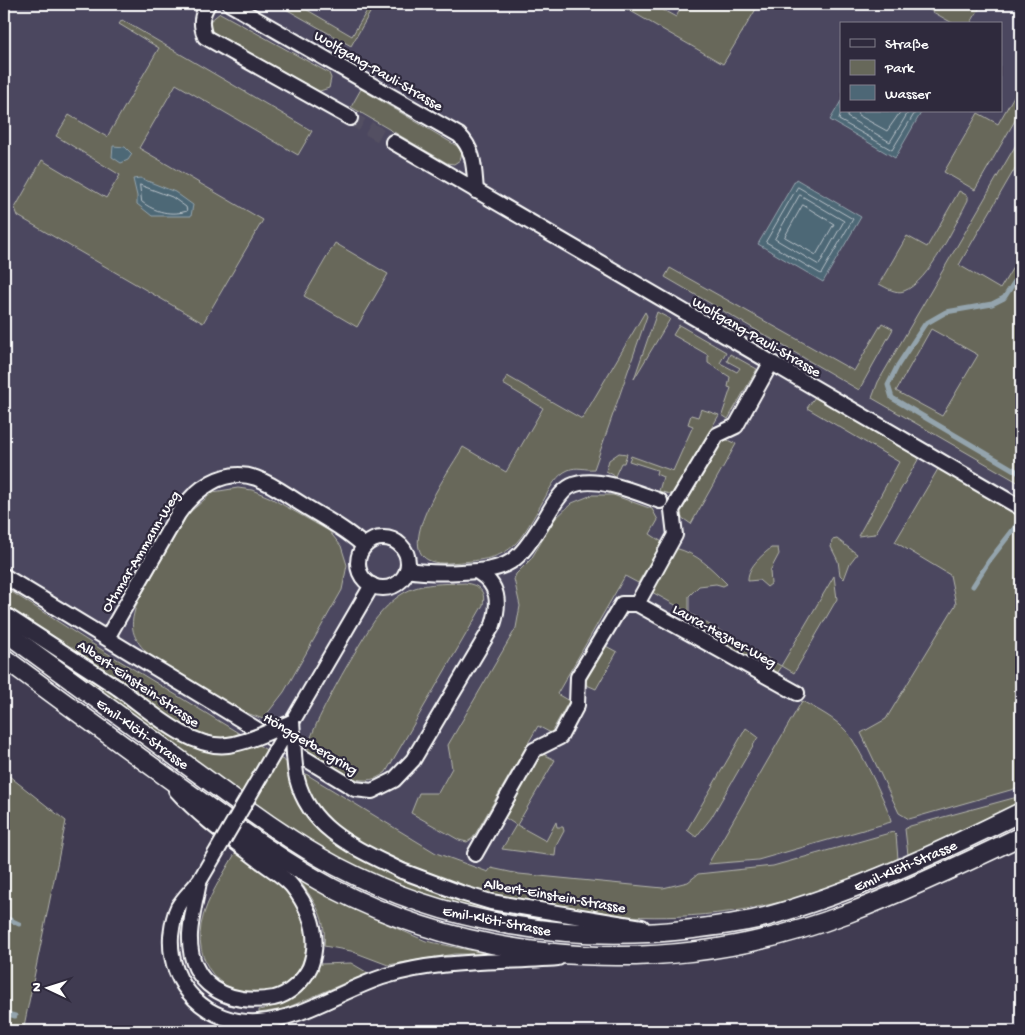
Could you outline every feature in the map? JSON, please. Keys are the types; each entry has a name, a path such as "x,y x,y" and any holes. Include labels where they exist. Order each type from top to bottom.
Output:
{"street":[{"path":"208,4 202,14 201,25 206,37 350,118"},
{"name":"Wolfgang-Pauli-Strasse","path":"230,4 459,135 468,144 472,153 476,191"},
{"name":"Wolfgang-Pauli-Strasse","path":"393,142 1021,508"},
{"path":"475,854 534,750 560,737 577,705 578,677 622,604 637,604 675,535 673,508 717,435 736,426 771,363"},
{"name":"Othmar-Ammann-Weg","path":"107,638 178,514 188,499 207,483 232,477 257,478 342,528 364,546"},
{"path":"408,570 432,573 478,572 499,568 521,552 556,501 571,486 587,483 619,487 660,501"},
{"path":"378,538 395,541 406,553 408,570 404,578 389,588 372,586 364,580 358,564 364,546 378,538"},
{"name":"Hönggerbergring","path":"4,576 355,789 372,791 394,780 413,760 493,624 497,612 498,596 486,577 478,572"},
{"path":"372,586 200,880 178,908 172,929 170,947 174,966 192,997 206,1010 222,1018 258,1022 284,1017 385,976 414,969 462,962 528,961 579,956"},
{"name":"Laura-Hezner-Weg","path":"637,604 797,693"},
{"name":"Albert-Einstein-Strasse","path":"4,614 118,688 175,729 196,741 211,745 226,745 246,741 292,722 297,778 306,805 324,826 349,845 402,871 460,894 491,902 670,931"},
{"name":"Emil-Klöti-Strasse","path":"4,631 293,840 337,866 403,897 471,917 562,932 628,934 670,931 762,918 825,899 923,860 1021,812"},
{"name":"Emil-Klöti-Strasse","path":"4,658 278,856 332,888 392,916 460,938 517,949 579,956 684,953 730,946 844,915 934,878 1021,836"},
{"path":"162,774 194,810 291,885 309,913 316,938 314,956 308,972 294,987 278,997 258,1001 237,1000 218,992 201,977 194,958 190,935 200,880"}],"shaded area":[{"path":"4,4 1021,4 1021,803 889,864 772,905 708,916 672,918 498,914 372,873 331,853 274,816 4,622"}],"green space":[{"path":"277,4 297,4 352,36 371,4 375,4 351,46"},
{"path":"629,4 652,4 676,17 683,4 759,4 723,64 627,9"},
{"path":"919,4 982,4 971,22 950,22"},
{"path":"220,13 329,73 331,78 329,88 317,92 215,36 210,29 210,21"},
{"path":"122,20 312,131 298,155 176,84 139,148 263,220 203,323 18,216 15,208 42,160 106,198 120,175 56,136 69,115 107,137 159,48 119,24"},
{"path":"1021,84 1021,110 975,190 944,172 978,113 998,124"},
{"path":"361,89 457,146 462,153 460,160 454,164 447,163 351,107"},
{"path":"1021,136 1021,158 959,265 1000,289 1021,254 1021,484 872,398 878,382","holes":["931,329 978,355 942,416 896,391"]},
{"path":"959,191 968,196 968,200 941,251 923,276 901,292 891,290 879,284 907,236 927,247"},
{"path":"335,243 388,274 357,327 304,296"},
{"path":"670,268 854,371 882,323 893,329 859,390 665,277"},
{"path":"645,312 647,316 594,469 578,468 564,472 552,485 518,540 510,549 500,555 487,559 448,563 428,560 419,550 419,534 434,495 463,447 506,472 543,408 503,384 507,376 582,419"},
{"path":"657,312 670,319 634,379"},
{"path":"679,325 726,352 720,363 737,372 740,368 727,361 730,354 757,369 728,419 722,415 731,388 728,387 730,377 708,363 708,355 673,335"},
{"path":"815,397 919,458 875,534 858,536 899,462 807,408"},
{"path":"701,409 719,415 673,495 659,491 663,477 656,474 657,470 629,461 631,456 673,471 693,426 688,424 691,415 698,417"},
{"path":"723,438 736,444 691,524 678,515"},
{"path":"619,453 627,454 624,463 621,463 615,476 606,471 609,460"},
{"path":"938,469 1017,514 1021,509 1021,787 909,819 899,813 861,733 886,719 956,604 950,575 895,542"},
{"path":"238,488 252,490 269,497 329,531 341,546 347,565 342,590 284,692 263,719 239,710 151,657 135,637 132,625 138,601 188,514 213,492"},
{"path":"592,495 613,495 652,509 658,520 650,534 662,542 638,583 625,576 557,694 569,701 551,733 538,726 473,838 467,842 459,840 411,813 419,793 438,793 452,768 448,745 516,628 520,606 514,579 516,574 531,559 555,519 572,503"},
{"path":"837,539 857,554 850,563 844,579 840,575 838,561 831,547 832,540"},
{"path":"675,548 697,558 727,584 723,586 716,584 699,586 689,596 689,613 781,666 834,576 837,599 794,673 782,666 776,675 684,622 688,612 650,591"},
{"path":"771,548 778,548 779,554 770,571 771,584 767,587 759,580 748,581 752,567"},
{"path":"465,583 478,587 482,592 483,605 386,772 376,778 356,779 346,776 308,752 309,742 324,707 368,630 384,609 398,596 417,587 433,584"},
{"path":"4,587 102,650 436,853 488,872 491,868 519,874 663,888 688,882 698,874 773,866 893,832 896,835 898,859 842,883 792,899 742,910 692,916 642,917 591,913 541,906 441,879 437,892 499,909 498,914 437,900 372,873 331,853 299,834 68,669 28,636 86,674 94,664 4,610"},
{"path":"604,645 617,652 596,689 582,683"},
{"path":"802,701 832,718 847,732 865,762 891,822 758,860 708,864"},
{"path":"746,728 758,737 711,818 696,837 687,830"},
{"path":"541,753 555,760 517,825 546,841 556,822 557,827 563,827 564,831 556,846 555,856 502,849 516,825 504,817"},
{"path":"4,772 66,821 23,1031 4,1031"},
{"path":"1021,796 1021,803 908,855 905,829 910,826"},
{"path":"237,850 269,874 283,888 298,910 305,928 307,941 305,954 295,976 280,989 261,995 242,993 224,985 210,970 202,950 201,925 203,915 216,886"},
{"path":"300,881 375,919 426,941 488,954 454,954 388,965 351,951 324,946 322,919"},
{"path":"351,963 368,973 284,1009 259,1013 259,1010 280,1004 295,995 308,982 320,964"}],"water":[{"path":"840,103 840,112 921,112 895,158 830,120"},
{"path":"113,146 125,147 132,154 128,160 121,163 112,157"},
{"path":"140,178 175,192 193,205 191,216 152,216 137,204 133,179"},
{"path":"796,179 861,217 823,282 758,244"}],"waterway":[{"path":"1021,272 1004,298 992,304 946,312 925,324 898,365 888,385 892,398 1021,474"},
{"path":"973,586 989,561 1020,521"},
{"path":"4,917 19,924"},
{"path":"4,1013 15,1016"}],"tunnel":[{"path":"350,118 393,142"}]}
